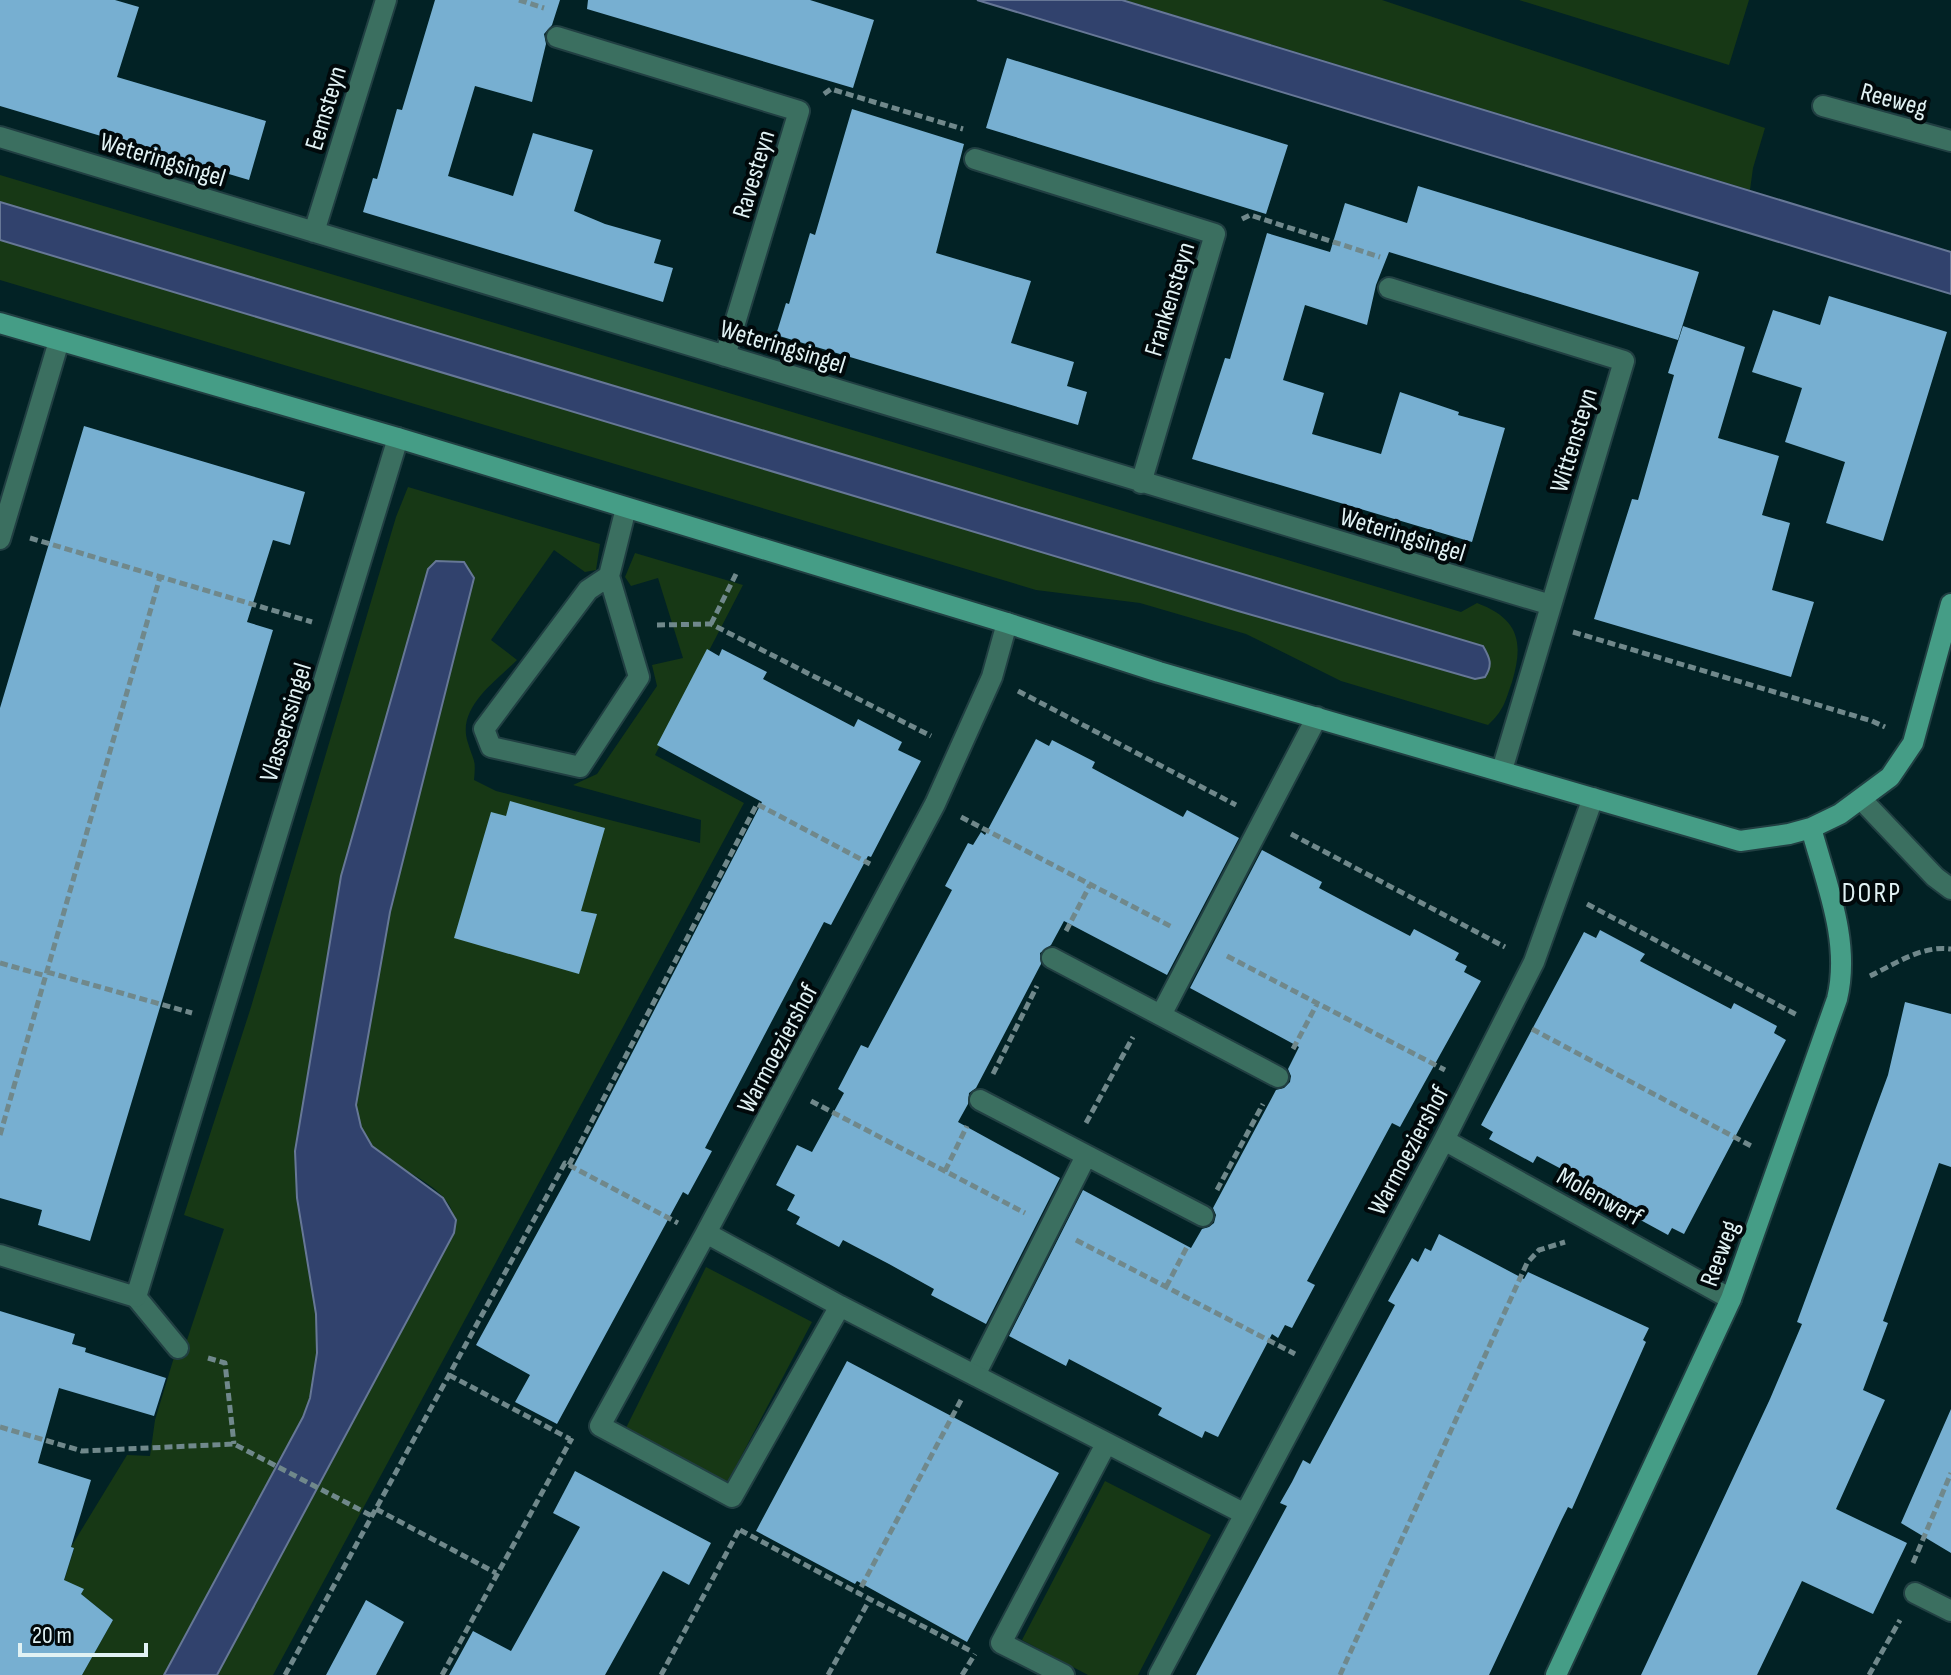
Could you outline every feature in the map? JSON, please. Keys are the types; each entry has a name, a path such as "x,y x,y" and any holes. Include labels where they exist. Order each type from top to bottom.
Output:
{"main road":[{"path":"0,323 398,438 1159,672 1740,841 1811,828 1840,814 1890,777 1913,743 1951,604"},
{"name":"Reeweg","path":"1556,1675 1731,1299 1842,980 1836,919 1811,828"}],"street":[{"name":"Eemsteyn","path":"314,232 386,0"},
{"name":"Ravesteyn","path":"557,37 799,111 725,356"},
{"name":"Reeweg","path":"1823,106 1951,141"},
{"name":"Weteringsingel","path":"0,137 1141,483 1548,614"},
{"name":"Frankensteyn","path":"975,159 1215,234 1141,483"},
{"name":"Wittensteyn","path":"1389,288 1624,361 1502,770"},
{"path":"1,534 59,341"},
{"name":"Vlasserssingel","path":"136,1297 398,438"},
{"path":"609,576 588,590 484,729 491,747 580,767 639,677 609,576 626,508"},
{"name":"Warmoeziershof","path":"600,1426 897,878 961,751 992,677 1007,623"},
{"path":"1155,1012 1317,717"},
{"name":"Warmoeziershof","path":"1159,1675 1444,1140 1534,962 1593,798"},
{"path":"1861,799 1935,877 1951,889"},
{"path":"1052,958 1278,1077"},
{"path":"980,1100 1203,1216"},
{"name":"Molenwerf","path":"1444,1140 1731,1299"},
{"path":"975,1375 1080,1152"},
{"path":"705,1235 1245,1514"},
{"path":"0,1255 136,1297 178,1348"},
{"path":"600,1426 732,1497 840,1306"},
{"path":"1064,1675 1001,1643 1106,1444"},
{"path":"1915,1593 1951,1611"}],"path":[{"path":"799,111 831,89 982,134 975,159"},
{"path":"1215,234 1250,215 1398,262 1389,288"},
{"path":"1,534 340,630"},
{"path":"711,624 750,546"},
{"path":"0,1135 160,577"},
{"path":"1548,614 1872,721 1913,743"},
{"path":"626,631 666,623 711,624 961,751"},
{"path":"569,1165 757,804 897,878"},
{"path":"945,1171 1090,885"},
{"path":"1561,891 1826,1031"},
{"path":"1842,980 1863,979 1917,953 1951,949"},
{"path":"0,963 221,1021"},
{"path":"1166,1287 1317,1004"},
{"path":"1080,1152 1155,1012"},
{"path":"1507,1015 1780,1161"},
{"path":"285,1675 565,1163 705,1235"},
{"path":"1340,1675 1527,1263 1539,1250 1585,1236 1595,1223"},
{"path":"178,1348 225,1363 234,1444"},
{"path":"449,1375 570,1439"},
{"path":"858,1593 975,1375"},
{"path":"442,1675 570,1439 600,1426"},
{"path":"0,1427 82,1451 234,1444 372,1516"},
{"path":"1869,1675 1915,1593 1912,1565 1951,1473"},
{"path":"661,1675 740,1530 732,1497"},
{"path":"376,1509 496,1573"},
{"path":"740,1530 976,1653"},
{"path":"828,1675 870,1599"}],"green space":[{"path":"1125,0 1382,0 1765,128 1750,190"},
{"path":"1519,0 1749,0 1729,65"},
{"path":"0,175 1461,612 1477,603 1502,616 1515,634 1518,655 1506,700 1488,725 1341,681 1246,634 1140,603 1036,590 0,280 0,240 1238,611 1475,679 1483,646 0,202"},
{"path":"408,487 600,544 596,570 585,572 554,550 491,640 517,660 480,697 468,718 466,730 475,764 474,780 496,791 700,843 701,820 573,785 597,774 657,686 652,665 683,658 658,578 631,586 625,577 635,553 743,585 655,755 744,803 273,1675 217,1675 454,1232 454,1216 438,1192 371,1146 361,1127 356,1105 390,912 428,569 341,876 295,1151 297,1198 316,1314 317,1353 310,1398 303,1417 164,1675 82,1675 113,1620 81,1594 83,1589 64,1581 74,1549 71,1547 127,1455 150,1456 155,1420 175,1354 182,1355 224,1229 184,1215 251,1007 396,517"},
{"path":"706,1267 812,1322 726,1485 623,1434"},
{"path":"1105,1481 1211,1535 1138,1675 1088,1675 1022,1640"}],"water":[{"path":"977,0 1122,0 1951,252 1951,294"},
{"path":"0,202 1483,646 1489,658 1489,669 1485,677 1475,679 1238,611 0,240"},
{"path":"436,561 464,562 474,578 390,912 356,1105 361,1127 372,1146 443,1198 456,1220 454,1233 217,1675 164,1675 303,1417 310,1398 317,1353 316,1314 297,1198 295,1151 341,876 428,569"}],"building":[{"path":"0,0 115,0 139,7 117,77 266,121 249,180 0,106"},
{"path":"435,0 560,0 552,25 544,34 546,44 532,102 475,86 448,176 513,196 533,133 593,150 574,211 605,224 661,240 654,263 673,268 663,302 363,212 373,178 377,179 397,109 402,110"},
{"path":"588,0 810,0 874,20 853,88 587,9"},
{"path":"1007,58 1288,145 1266,214 986,128"},
{"path":"852,109 964,144 936,253 1031,281 1011,343 1074,362 1067,386 1087,392 1078,425 776,335 786,303 789,304 810,233 815,235"},
{"path":"1418,186 1699,272 1678,340 1389,252 1376,285 1367,325 1305,305 1283,380 1324,393 1312,434 1381,454 1400,392 1459,412 1458,415 1505,428 1472,542 1192,459 1225,358 1230,359 1267,233 1330,252 1345,203 1407,223"},
{"path":"1829,296 1947,332 1883,541 1826,523 1845,462 1785,442 1802,388 1752,372 1773,310 1820,325"},
{"path":"1683,326 1745,347 1718,438 1779,456 1762,515 1790,523 1772,590 1814,602 1791,677 1594,619 1632,499 1638,500 1674,375 1668,373"},
{"path":"84,426 305,492 290,545 273,540 247,622 273,630 90,1241 38,1225 42,1210 0,1198 0,708"},
{"path":"707,649 719,656 722,649 767,672 763,679 854,727 858,719 902,742 898,750 921,761 831,925 824,922 705,1148 712,1151 688,1195 683,1192 557,1424 515,1402 530,1375 476,1345 571,1171 762,802 657,745"},
{"path":"1036,739 1049,746 1052,740 1095,762 1092,768 1183,817 1187,810 1239,838 1167,975 1064,921 1051,945 1040,953 1041,964 976,1088 969,1093 968,1104 958,1122 1060,1178 986,1324 931,1295 934,1289 889,1264 843,1240 839,1247 796,1224 800,1217 787,1210 795,1195 776,1185 797,1145 812,1152 844,1093 838,1089 861,1045 868,1048 952,890 945,886 968,843 973,845 981,832 985,835"},
{"path":"510,801 605,828 581,911 597,914 579,974 454,938 491,812 506,816"},
{"path":"1262,850 1322,882 1319,888 1366,913 1410,936 1414,929 1459,953 1455,960 1467,966 1464,972 1481,981 1400,1127 1392,1123 1307,1281 1315,1285 1292,1328 1285,1325 1278,1338 1272,1334 1218,1437 1205,1431 1202,1438 1158,1415 1162,1408 1069,1359 1066,1366 1009,1336 1083,1190 1191,1248 1202,1229 1214,1223 1216,1215 1213,1208 1276,1090 1290,1082 1288,1069 1299,1047 1190,988"},
{"path":"1600,930 1645,954 1640,961 1731,1009 1734,1003 1777,1026 1774,1033 1786,1040 1684,1234 1672,1228 1668,1235 1624,1211 1628,1204 1537,1156 1533,1163 1489,1139 1493,1132 1481,1125 1584,932 1596,938"},
{"path":"1905,1002 1951,1014 1951,1167 1939,1163 1883,1321 1888,1323 1863,1390 1885,1400 1836,1509 1907,1543 1873,1614 1802,1581 1757,1675 1641,1675 1802,1324 1797,1322 1888,1075"},
{"path":"1439,1234 1524,1279 1528,1272 1649,1328 1643,1340 1646,1342 1572,1509 1568,1507 1562,1519 1489,1675 1196,1675 1287,1506 1280,1503 1303,1460 1310,1464 1395,1305 1388,1301 1412,1258 1418,1262 1425,1248 1431,1251"},
{"path":"0,1311 75,1334 72,1344 86,1348 85,1352 166,1378 154,1416 59,1388 38,1463 91,1480 64,1580 84,1589 81,1594 113,1620 82,1675 0,1675"},
{"path":"847,1361 1059,1473 967,1642 857,1581 855,1584 756,1531"},
{"path":"1951,1409 1951,1553 1901,1523"},
{"path":"575,1471 711,1543 689,1585 663,1571 605,1675 449,1675 473,1631 511,1651 580,1527 553,1513"},
{"path":"366,1600 404,1622 376,1675 326,1675"}],"district":[{"name":"DORP","path":"1872,892"}]}
